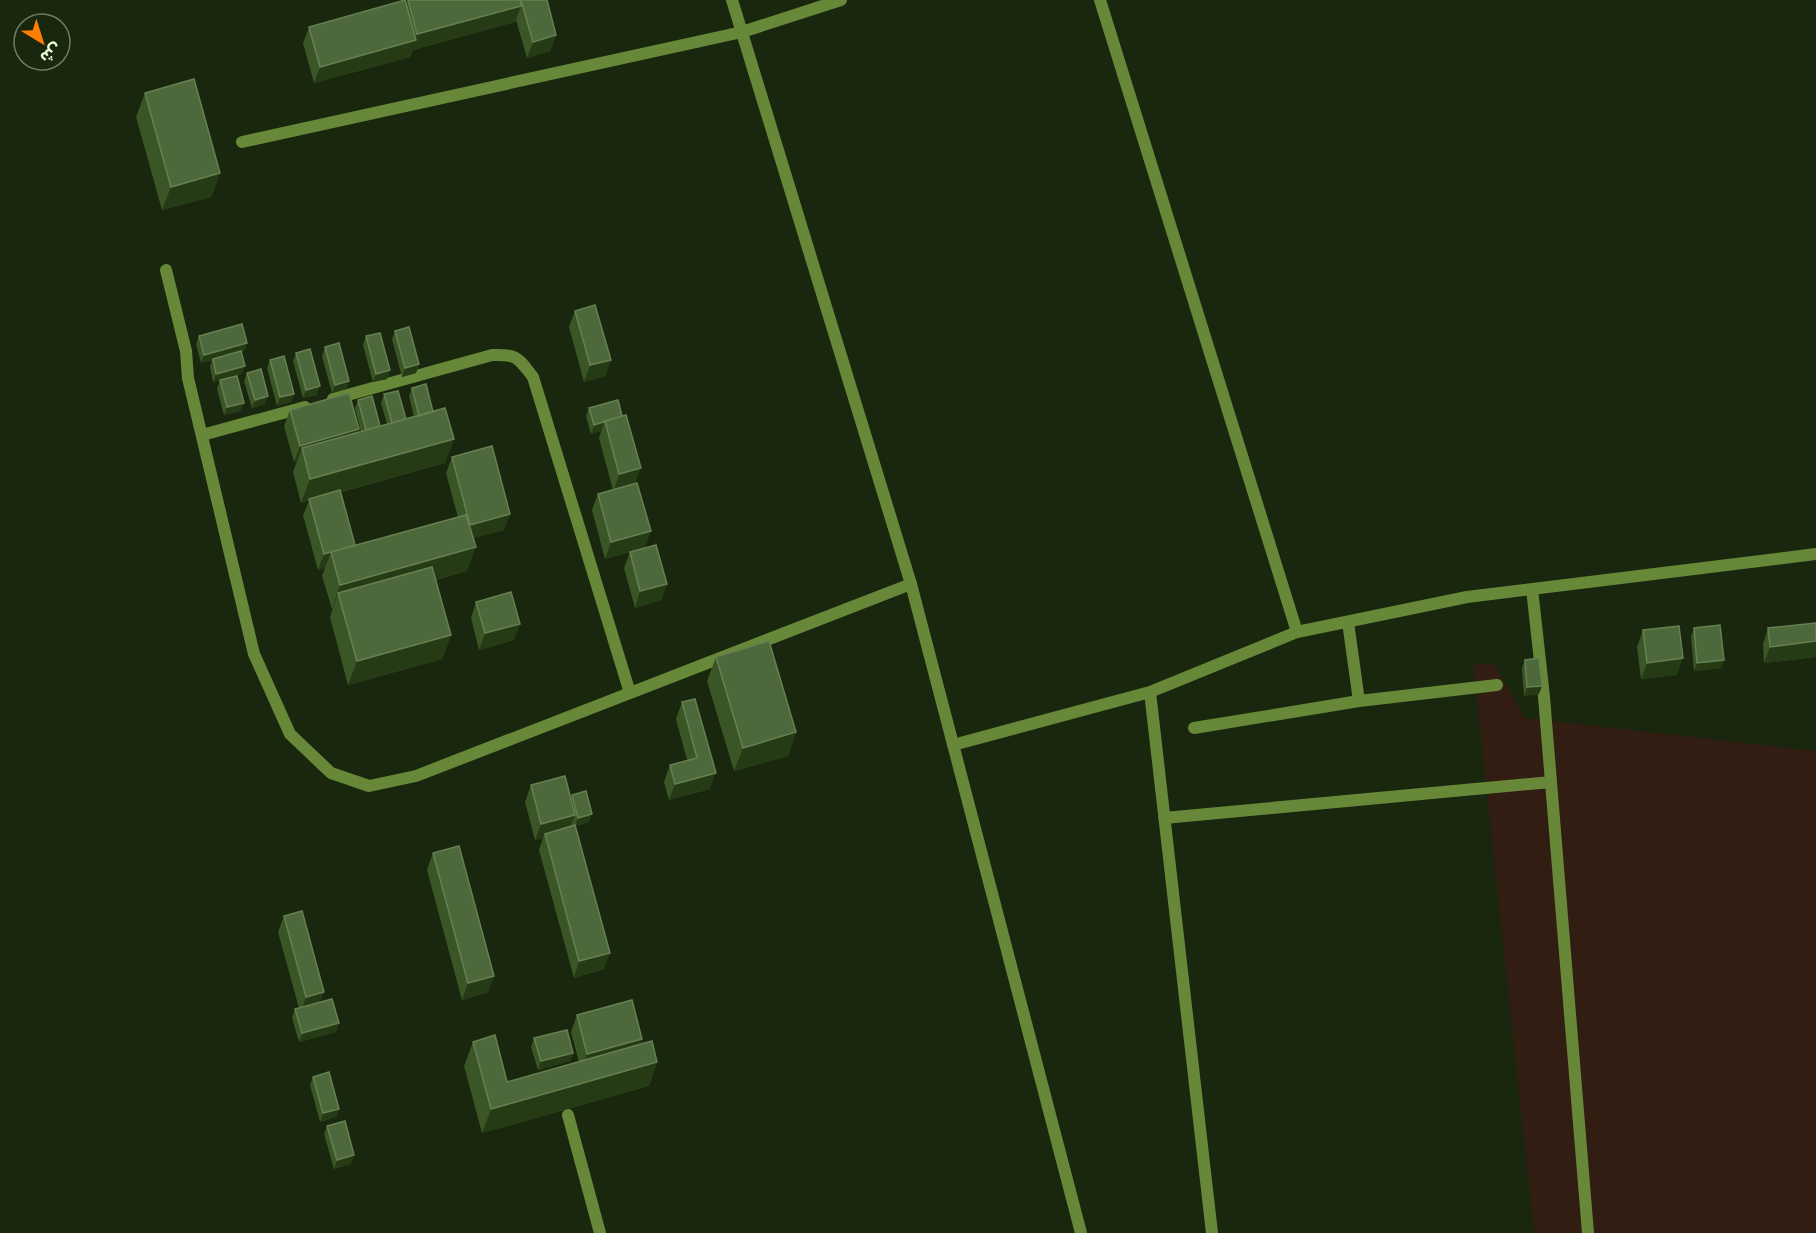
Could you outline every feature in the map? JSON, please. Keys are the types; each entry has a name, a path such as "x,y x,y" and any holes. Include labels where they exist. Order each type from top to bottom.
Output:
{"street":[{"path":"732,0 911,584 1081,1233"},
{"path":"242,142 742,32 841,0"},
{"path":"1100,0 1298,632"},
{"path":"166,270 254,654 290,734 331,773 369,786 416,776 911,584"},
{"path":"202,435 492,355 511,354 533,377 630,693"},
{"path":"953,745 1150,692 1298,632 1467,597 1816,554"},
{"path":"1532,589 1544,697 1588,1233"},
{"path":"1348,622 1359,701"},
{"path":"1194,728 1359,701 1497,685"},
{"path":"1150,692 1212,1233"},
{"path":"1164,818 1551,782"},
{"path":"568,1115 600,1233"}],"shaded area":[{"path":"1473,664 1494,664 1525,718 1816,751 1816,1233 1534,1233"}],"building":[{"path":"405,0 416,40 320,67 309,27"},
{"path":"408,0 520,0 521,6 417,34"},
{"path":"521,0 547,0 556,35 533,42"},
{"path":"194,79 220,173 171,187 145,93"},
{"path":"595,305 611,360 590,365 575,311"},
{"path":"242,324 247,343 204,355 199,336"},
{"path":"409,327 419,364 405,368 395,331"},
{"path":"380,333 390,370 376,374 366,336"},
{"path":"339,343 349,381 335,385 325,347"},
{"path":"310,349 320,386 306,390 296,353"},
{"path":"241,351 245,366 216,374 213,359"},
{"path":"284,356 294,394 280,397 270,360"},
{"path":"261,369 268,396 255,400 247,373"},
{"path":"237,376 244,403 227,407 220,380"},
{"path":"426,384 433,412 419,416 412,388"},
{"path":"398,391 406,419 392,423 384,394"},
{"path":"349,393 359,429 300,446 290,410"},
{"path":"372,396 380,426 366,430 358,400"},
{"path":"618,400 622,416 594,425 589,408"},
{"path":"445,408 454,439 310,479 302,448"},
{"path":"626,415 641,468 619,474 605,421"},
{"path":"492,446 510,514 470,525 452,457"},
{"path":"637,483 651,531 611,542 598,494"},
{"path":"340,490 355,545 324,554 309,499"},
{"path":"466,515 476,547 340,585 331,552"},
{"path":"656,545 667,584 640,591 630,552"},
{"path":"432,567 451,635 357,661 338,593"},
{"path":"511,592 520,624 485,633 476,602"},
{"path":"1816,623 1816,641 1770,647 1768,628"},
{"path":"1720,625 1724,660 1697,663 1694,628"},
{"path":"1679,626 1683,658 1647,663 1643,630"},
{"path":"769,641 796,732 743,748 716,657"},
{"path":"1539,658 1542,686 1527,687 1525,660"},
{"path":"695,699 716,773 675,784 670,765 697,758 682,702"},
{"path":"565,776 575,815 541,824 531,785"},
{"path":"586,791 592,814 578,818 572,795"},
{"path":"575,825 610,953 579,961 545,834"},
{"path":"459,846 494,976 468,983 433,853"},
{"path":"302,911 324,992 306,997 284,916"},
{"path":"332,999 339,1023 302,1033 295,1009"},
{"path":"632,1000 642,1039 587,1054 577,1015"},
{"path":"567,1030 573,1053 541,1061 534,1038"},
{"path":"495,1035 507,1082 652,1041 657,1062 491,1109 473,1042"},
{"path":"329,1072 339,1109 323,1113 313,1077"},
{"path":"345,1121 354,1155 337,1160 327,1126"}]}
